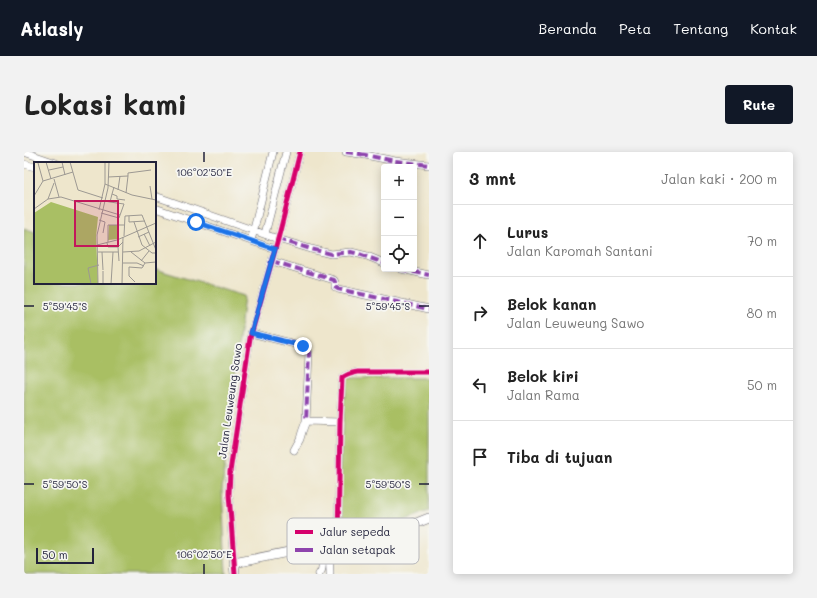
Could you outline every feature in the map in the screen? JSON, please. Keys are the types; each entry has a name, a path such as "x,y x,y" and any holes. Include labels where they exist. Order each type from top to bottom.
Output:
{"street":[{"path":"24,152 53,162"},
{"path":"251,241 273,152"},
{"path":"265,234 286,152"},
{"name":"Jalan Leuweung Sawo","path":"234,563 229,494 230,472 251,333 278,239 300,152"},
{"path":"346,152 360,153 395,162 429,165"},
{"path":"24,164 34,168"},
{"path":"156,196 311,249 331,254 351,252 381,263"},
{"path":"156,208 275,249"},
{"path":"272,261 334,280 335,287 338,289 429,309"},
{"path":"417,272 429,274"},
{"path":"251,333 303,346 307,348 309,353 306,421 300,439 294,450"},
{"path":"338,518 342,378 346,375 358,372 429,372"},
{"path":"306,421 340,422"},
{"path":"419,522 429,518"},
{"path":"235,574 234,563 287,552"},
{"path":"319,574 322,571 322,564"},
{"path":"330,564 330,574"}],"green space":[{"path":"24,228 34,232 34,284 156,284 156,269 244,296 222,490 226,574 24,574"},
{"path":"346,378 429,378 429,511 411,518 336,517"}],"marked path":[{"path":"346,152 360,154 361,152"},
{"path":"360,154 395,161 429,165"},
{"path":"278,239 331,254 351,252 381,262"},
{"path":"272,261 334,280 335,287 338,289 429,309"},
{"path":"415,272 429,275"},
{"path":"251,333 307,348 309,353 306,421"}],"cycle path":[{"path":"235,574 229,494 230,472 250,338 278,239 300,152"},
{"path":"338,518 342,378 358,372 429,372"}],"route":[{"path":"196,222 275,249 251,333 303,346"}]}
